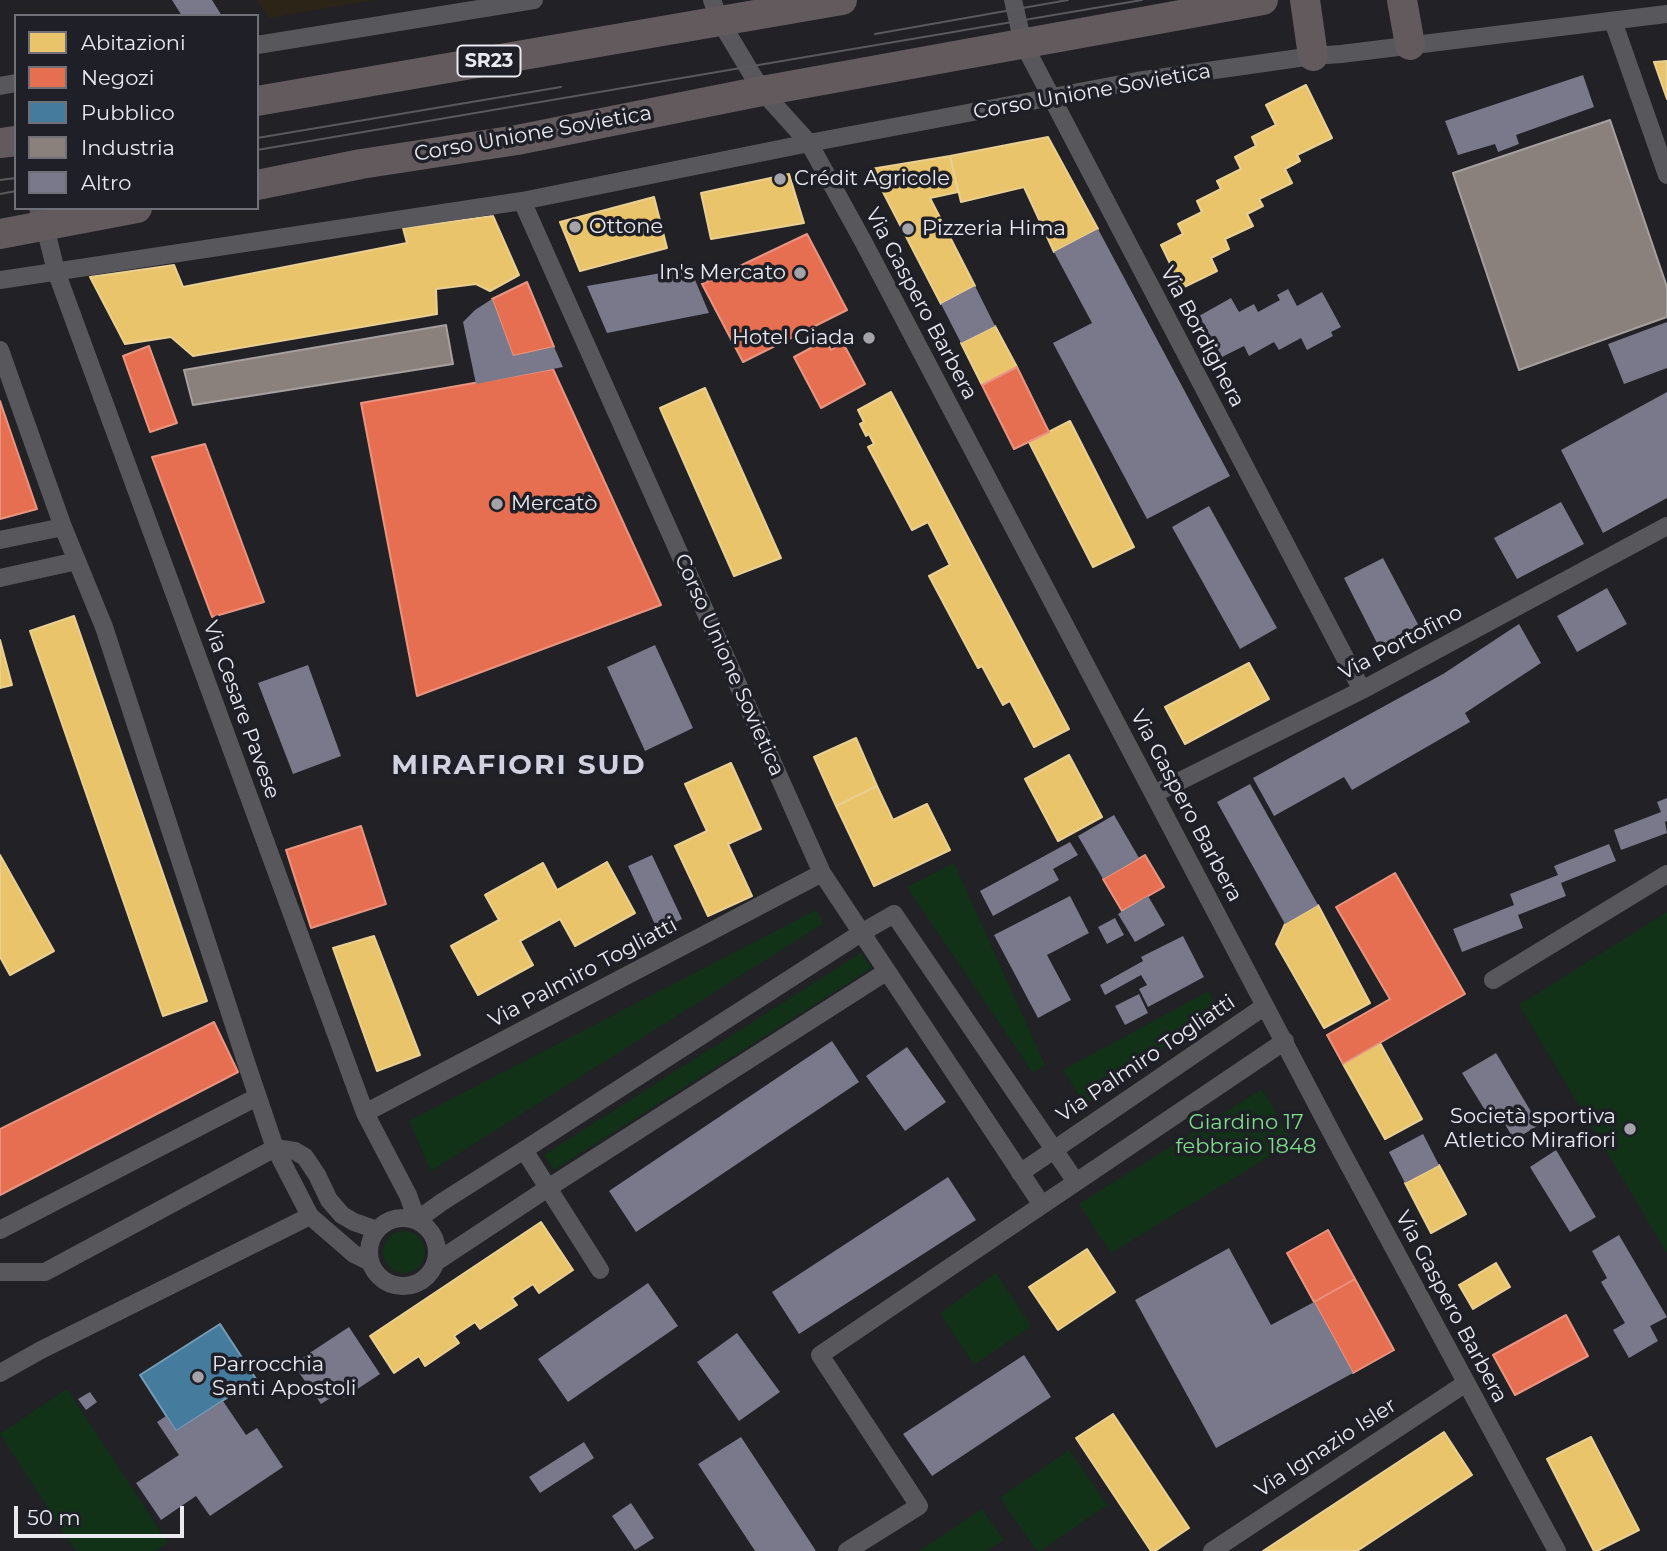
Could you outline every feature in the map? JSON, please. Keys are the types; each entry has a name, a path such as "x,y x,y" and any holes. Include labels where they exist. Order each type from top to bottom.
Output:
{"main road":[{"name":"SR23","path":"259,101 716,10 842,0"},
{"name":"Corso Unione Sovietica","path":"259,184 361,164 517,140 762,90 1263,0"},
{"path":"1305,0 1312,56"},
{"path":"1402,0 1410,46"},
{"path":"0,234 42,217 116,210"}],"street":[{"path":"259,45 534,0"},
{"name":"Via Bordighera","path":"1013,0 1023,43 1362,691"},
{"name":"Via Gaspero Barbera","path":"716,10 762,90 809,143 872,257 1336,1141 1557,1551"},
{"name":"Corso Unione Sovietica","path":"0,280 522,201 1137,81 1312,56 1667,14"},
{"path":"1613,21 1667,174"},
{"name":"Corso Unione Sovietica","path":"522,201 822,873 861,933"},
{"name":"Via Cesare Pavese","path":"42,217 56,271 365,1113 408,1195 417,1220"},
{"path":"0,350 64,527 104,627 275,1148 310,1216 354,1254 370,1262 384,1280 401,1286 422,1281 431,1273 436,1262 437,1247 432,1233 417,1220 389,1220 377,1230 369,1245 370,1262"},
{"name":"Via Portofino","path":"1154,794 1362,691 1667,526"},
{"path":"0,540 64,527"},
{"path":"0,578 77,561"},
{"name":"Via Palmiro Togliatti","path":"365,1113 822,873"},
{"path":"1493,980 1667,874"},
{"name":"Via Palmiro Togliatti","path":"417,1220 894,914 1076,1182"},
{"path":"861,933 1042,1205"},
{"path":"436,1262 886,972"},
{"name":"Via Palmiro Togliatti","path":"1020,1173 1265,1006"},
{"path":"847,1551 919,1506 820,1355 1285,1041"},
{"path":"0,1230 257,1097"},
{"path":"0,1272 45,1272 275,1148 295,1151 305,1157 329,1199 342,1215 377,1230"},
{"path":"524,1150 600,1270"},
{"path":"0,1373 310,1216"},
{"name":"Via Ignazio Isler","path":"1212,1551 1466,1383"}],"shaded area":[{"path":"257,0 376,0 269,18"}],"green space":[{"path":"954,863 1045,1065 1033,1073 907,887"},
{"path":"816,910 824,923 431,1171 409,1121"},
{"name":"Società sportiva Atletico Mirafiori","path":"1667,912 1667,1253 1519,1005"},
{"path":"861,953 872,968 554,1170 544,1155"},
{"path":"1209,991 1216,1010 1085,1104 1063,1070"},
{"name":"Giardino 17 febbraio 1848","path":"1262,1089 1293,1142 1111,1253 1079,1204"},
{"path":"404,1231 419,1237 425,1252 419,1267 404,1273 389,1267 383,1252 389,1237"},
{"path":"996,1273 1031,1326 974,1365 940,1313"},
{"path":"67,1389 168,1543 156,1551 76,1551 0,1434"},
{"path":"1069,1450 1107,1505 1037,1551 1000,1498"},
{"path":"982,1509 1004,1540 986,1551 919,1551"}],"building: Abitazioni":[{"path":"1667,61 1667,99 1654,62"},
{"path":"1306,85 1332,138 1297,155 1300,161 1285,169 1292,183 1259,199 1263,206 1247,214 1253,226 1225,239 1229,249 1211,258 1217,271 1182,288 1161,245 1183,234 1178,224 1202,212 1197,201 1221,189 1217,181 1241,169 1235,157 1256,146 1252,137 1276,125 1266,105"},
{"path":"1048,137 1098,229 1054,252 1024,187 961,202 950,156"},
{"path":"950,156 958,192 930,198 975,286 941,304 871,169"},
{"path":"789,174 804,223 711,239 701,193"},
{"path":"654,197 667,248 580,271 560,222"},
{"path":"493,216 519,275 490,291 476,284 436,289 437,314 193,356 171,337 125,344 90,277 174,265 183,287 407,243 403,228"},
{"path":"995,326 1017,367 982,385 961,343"},
{"path":"705,388 781,558 734,576 660,408"},
{"path":"891,392 1069,729 1034,747 1010,701 1003,705 982,666 978,668 929,576 950,565 928,522 912,530 868,447 874,444 860,424 864,422 858,410"},
{"path":"1070,421 1134,547 1093,567 1029,442"},
{"path":"74,616 207,1001 163,1016 30,631"},
{"path":"0,640 12,685 0,688"},
{"path":"1249,663 1269,699 1185,744 1165,707"},
{"path":"856,738 877,786 836,806 814,757"},
{"path":"1069,755 1102,817 1058,841 1025,779"},
{"path":"731,763 761,829 728,844 752,896 708,916 675,846 707,831 685,784"},
{"path":"877,786 893,820 927,804 950,850 874,886 836,806"},
{"path":"0,855 54,951 10,975 0,957"},
{"path":"607,862 635,913 575,946 560,919 520,941 533,965 478,995 451,946 499,920 485,895 543,863 557,890"},
{"path":"1318,905 1370,1003 1324,1028 1276,944 1285,924"},
{"path":"374,936 420,1055 377,1071 333,948"},
{"path":"1380,1043 1422,1119 1385,1139 1343,1064"},
{"path":"1439,1165 1466,1214 1431,1233 1405,1183"},
{"path":"541,1222 573,1270 539,1293 533,1284 512,1298 517,1305 480,1329 475,1322 454,1336 459,1343 425,1366 419,1356 394,1373 370,1336"},
{"path":"1087,1249 1115,1292 1058,1330 1029,1287"},
{"path":"1496,1263 1510,1287 1473,1309 1459,1285"},
{"path":"1113,1414 1189,1528 1155,1551 1151,1551 1076,1438"},
{"path":"1444,1432 1472,1475 1357,1551 1263,1551"},
{"path":"1591,1437 1639,1530 1597,1551 1594,1551 1547,1459"}],"building: Negozi":[{"path":"807,234 847,310 743,362 702,284"},
{"path":"527,282 554,347 513,356 492,299"},
{"path":"826,340 831,350 843,343 865,384 821,408 794,357"},
{"path":"149,346 177,423 150,432 123,356"},
{"path":"1017,367 1049,432 1014,449 982,385"},
{"name":"Mercatò","path":"553,369 661,605 417,696 361,403"},
{"path":"0,401 37,509 0,519"},
{"path":"205,444 264,602 212,617 152,457"},
{"path":"361,826 386,904 311,928 286,850"},
{"path":"1145,855 1164,887 1122,911 1103,879"},
{"path":"1395,873 1465,994 1343,1064 1327,1035 1390,999 1336,907"},
{"path":"214,1022 238,1072 0,1195 0,1129"},
{"path":"1328,1230 1355,1279 1314,1302 1287,1253"},
{"path":"1355,1279 1394,1350 1353,1373 1314,1302"},
{"path":"1566,1315 1588,1356 1515,1395 1493,1355"}],"building: Pubblico":[{"name":"Parrocchia Santi Apostoli","path":"220,1324 256,1379 176,1431 140,1375"}],"building: Industria":[{"path":"1610,120 1667,287 1667,317 1519,370 1453,173"},
{"path":"446,325 453,364 193,405 184,370"}],"building: Altro":[{"path":"172,0 212,0 221,14 181,14"},
{"path":"1583,75 1594,107 1516,135 1519,144 1498,152 1495,144 1458,155 1445,121"},
{"path":"1098,229 1230,476 1147,519 1053,343 1092,323 1054,252"},
{"path":"690,268 709,313 607,333 587,286"},
{"path":"975,286 995,326 961,343 941,304"},
{"path":"1288,289 1297,306 1322,292 1341,327 1331,332 1333,336 1307,350 1301,338 1279,350 1274,342 1249,356 1244,346 1222,357 1199,316 1231,298 1239,312 1254,304 1258,312 1280,300 1277,295"},
{"path":"492,299 513,356 554,347 563,367 476,384 463,322"},
{"path":"1667,322 1667,368 1624,384 1608,344"},
{"path":"1667,392 1667,498 1603,533 1561,450"},
{"path":"1561,502 1584,544 1517,579 1494,538"},
{"path":"1209,506 1277,628 1240,649 1172,527"},
{"path":"1383,558 1420,628 1380,649 1344,578"},
{"path":"1607,588 1627,624 1577,652 1557,616"},
{"path":"1519,624 1541,663 1465,713 1470,722 1352,790 1344,777 1274,816 1253,778 1443,674"},
{"path":"655,645 693,728 645,751 607,667"},
{"path":"308,665 341,756 293,774 258,683"},
{"path":"1250,784 1318,905 1285,924 1217,802"},
{"path":"1667,798 1667,833 1621,850 1614,830 1661,812 1657,802"},
{"path":"1114,815 1139,858 1103,879 1078,836"},
{"path":"1070,842 1078,855 1053,869 1059,880 993,916 980,891"},
{"path":"1609,844 1616,861 1561,883 1566,896 1518,915 1523,928 1462,952 1453,929 1514,905 1510,894 1558,875 1554,866"},
{"path":"652,855 682,919 658,931 628,866"},
{"path":"1070,896 1089,933 1047,955 1071,1000 1038,1018 994,935"},
{"path":"1148,896 1165,925 1135,942 1118,914"},
{"path":"1115,918 1124,935 1107,944 1098,927"},
{"path":"1183,936 1204,977 1148,1007 1139,989 1147,985 1141,975 1105,995 1100,985 1143,961 1141,957"},
{"path":"1139,994 1148,1013 1125,1025 1115,1006"},
{"path":"832,1041 859,1082 636,1232 609,1191"},
{"path":"907,1047 946,1102 905,1131 866,1076"},
{"path":"1496,1053 1539,1125 1514,1140 1497,1110 1488,1115 1462,1073"},
{"path":"1423,1134 1439,1165 1405,1183 1389,1152"},
{"path":"1556,1150 1596,1217 1570,1232 1530,1167"},
{"path":"948,1177 976,1220 799,1334 772,1292"},
{"path":"1619,1235 1667,1317 1650,1326 1658,1341 1629,1358 1613,1330 1625,1323 1601,1282 1607,1278 1592,1251"},
{"path":"1229,1248 1271,1325 1314,1302 1353,1373 1216,1448 1135,1300"},
{"path":"648,1283 678,1326 568,1402 538,1359"},
{"path":"349,1327 380,1374 344,1398 340,1392 321,1404 293,1364"},
{"path":"737,1333 780,1392 739,1421 697,1362"},
{"path":"1024,1355 1051,1397 932,1476 903,1434"},
{"path":"90,1392 97,1402 86,1410 78,1399"},
{"path":"223,1401 246,1435 257,1428 283,1467 210,1516 196,1496 161,1520 136,1483 179,1455 157,1422 166,1416 176,1431"},
{"path":"741,1437 816,1551 755,1551 698,1464"},
{"path":"584,1442 594,1458 540,1493 529,1477"},
{"path":"631,1503 654,1538 635,1550 612,1516"}],"tram line":[{"path":"875,34 1068,0"},
{"path":"259,150 1142,0"},
{"path":"259,138 561,87"},
{"path":"0,180 14,178"},
{"path":"0,194 14,191"}],"place":[{"name":"Crédit Agricole","path":"780,179"},
{"name":"Ottone","path":"575,227"},
{"name":"Pizzeria Hima","path":"908,229"},
{"name":"In's Mercato","path":"800,273"},
{"name":"Hotel Giada","path":"869,338"},
{"name":"Mercatò","path":"497,504"},
{"name":"Società sportiva Atletico Mirafiori","path":"1630,1129"},
{"name":"Parrocchia Santi Apostoli","path":"198,1377"}],"district":[{"name":"MIRAFIORI SUD","path":"519,766"}]}
